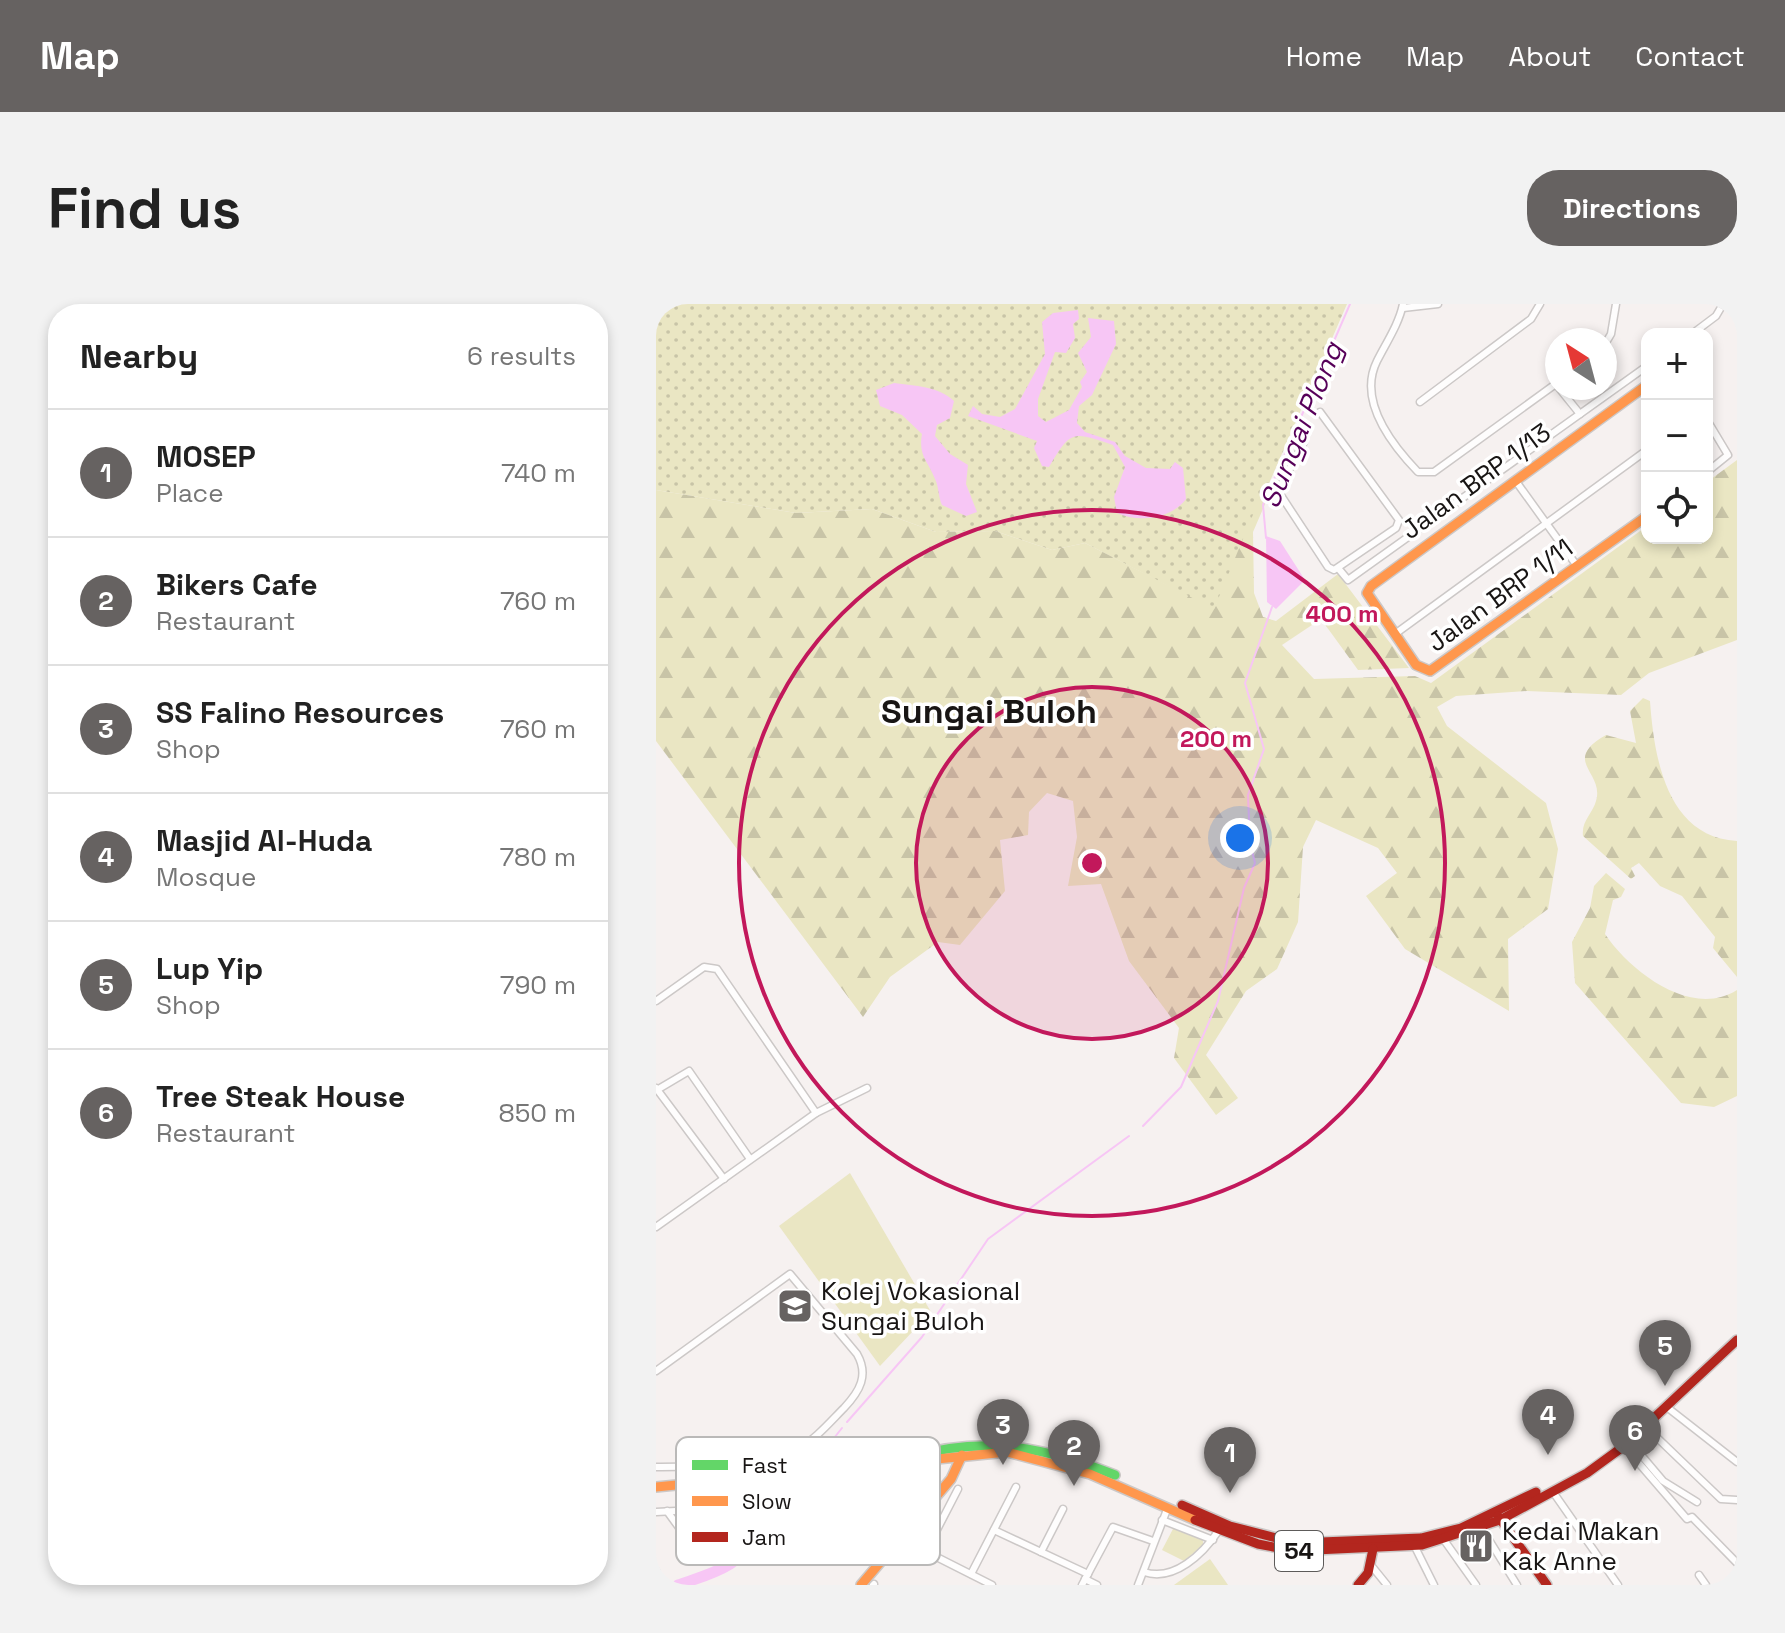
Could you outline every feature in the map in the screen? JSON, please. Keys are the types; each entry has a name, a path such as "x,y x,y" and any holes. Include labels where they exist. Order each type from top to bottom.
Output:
{"main road":[{"name":"Jalan BRP 1/13","path":"1371,586 1641,389"},
{"name":"Jalan BRP 1/11","path":"1371,586 1369,598 1421,670 1437,669 1641,520"},
{"name":"54","path":"940,1449 988,1441 1026,1445 1095,1467 1221,1523 1280,1542 1421,1538 1498,1516 1587,1473 1590,1467 1647,1428 1737,1340"},
{"path":"940,1492 951,1479 962,1455 981,1446 1026,1445"},
{"path":"940,1451 952,1450 962,1455"},
{"name":"54","path":"940,1458 1009,1452 1050,1460 1219,1530 1294,1551 1373,1549 1444,1540 1481,1527 1583,1467 1590,1467"},
{"path":"940,1458 951,1464 951,1479"},
{"name":"54","path":"656,1487 676,1485"},
{"path":"1498,1516 1547,1585"},
{"path":"1358,1585 1366,1577 1373,1549"},
{"path":"870,1584 883,1565"}],"street":[{"path":"1438,304 1403,306 1375,363 1371,389 1381,424 1418,472 1434,472 1545,393"},
{"path":"1420,402 1531,319 1540,304"},
{"path":"1612,328 1616,304"},
{"path":"1700,328 1716,316 1723,304"},
{"path":"1338,568 1348,580 1641,370"},
{"path":"1569,400 1580,414"},
{"path":"1304,442 1278,491 1328,567 1338,568 1396,528 1399,520 1320,412"},
{"path":"1713,428 1727,447 1728,455 1713,467"},
{"path":"1395,634 1641,454"},
{"path":"1515,480 1577,566"},
{"path":"1348,561 1358,573"},
{"path":"656,1001 704,967 717,969 816,1113"},
{"path":"724,1179 657,1089 689,1071 750,1159"},
{"path":"656,1227 816,1113 867,1088"},
{"path":"656,1371 790,1274 826,1314 864,1366 864,1378 852,1399 812,1437"},
{"path":"1668,1408 1737,1462"},
{"path":"1647,1428 1721,1499 1737,1500"},
{"path":"1627,1444 1663,1481 1697,1502"},
{"path":"1627,1444 1687,1519 1692,1517 1737,1563"},
{"path":"656,1467 676,1466"},
{"path":"971,1574 1016,1487"},
{"path":"940,1524 958,1489"},
{"path":"1553,1492 1618,1585"},
{"path":"1138,1585 1155,1548 1153,1541 1168,1507"},
{"path":"1041,1552 1063,1509"},
{"path":"667,1511 676,1523"},
{"path":"656,1512 676,1511"},
{"path":"1162,1520 1213,1540"},
{"path":"1085,1579 1113,1527 1153,1541"},
{"path":"1481,1527 1517,1585"},
{"path":"994,1530 1041,1552 1097,1585"},
{"path":"1144,1572 1163,1576 1172,1573 1213,1540 1219,1530"},
{"path":"1444,1540 1476,1585"},
{"path":"1414,1545 1434,1585"},
{"path":"940,1558 992,1585"},
{"path":"1370,1564 1387,1585"},
{"path":"1699,1575 1706,1585"}],"green space":[{"path":"656,304 1347,304 1214,610 1085,543 1052,550 995,531 936,532 872,509 796,513 656,490"},
{"path":"1737,460 1737,640 1649,673 1621,695 1527,691 1456,696 1437,707 1447,726 1546,803 1558,849 1548,909 1508,939 1509,1011 1405,949 1366,896 1397,873 1378,848 1316,820 1303,847 1298,922 1277,969 1246,991 1206,1055 1238,1098 1216,1115 1174,1058 1179,1028 1129,961 1101,884 1068,886 1077,837 1073,801 1047,793 1029,812 1028,835 1000,840 1005,891 960,945 938,942 890,977 863,1017 656,741 656,490 796,513 872,509 936,532 995,531 1052,550 1085,543 1214,609 1264,488 1269,495 1253,532 1254,593 1263,617 1276,621 1338,574 1409,668 1358,670 1321,619 1282,645 1314,679 1415,676 1431,683 1641,530 1641,544 1713,544 1713,478"},
{"path":"1643,698 1650,701 1655,746 1668,790 1679,809 1694,825 1713,836 1737,841 1737,977 1713,948 1715,937 1682,896 1660,886 1639,863 1631,868 1635,876 1631,879 1583,836 1597,791 1585,760 1586,752 1606,735 1636,743 1630,711"},
{"path":"1606,873 1625,889 1621,897 1613,900 1605,934 1630,962 1663,987 1682,995 1700,999 1719,997 1737,990 1737,1096 1714,1107 1681,1103 1575,983 1572,942 1590,908 1594,886"},
{"path":"850,1173 931,1312 880,1366 779,1226"},
{"path":"1174,1527 1203,1539 1203,1545 1184,1561 1162,1550"},
{"path":"1210,1559 1228,1585 1174,1585"}],"shaded area":[{"path":"1078,310 1079,319 1073,324 1075,338 1066,353 1055,352 1038,399 1038,416 1046,422 1069,410 1082,387 1080,382 1087,372 1078,353 1091,337 1088,318 1114,321 1116,344 1092,395 1079,406 1077,423 1085,432 1115,442 1125,456 1146,468 1170,469 1175,462 1183,468 1186,499 1163,515 1135,518 1117,513 1114,497 1125,467 1113,445 1089,437 1074,437 1063,446 1049,467 1042,466 1034,448 1037,441 968,416 973,406 982,414 1000,417 1015,409 1045,354 1042,322 1053,313"},
{"path":"894,383 934,390 954,401 950,418 937,425 935,436 950,454 968,465 966,484 977,512 966,516 942,505 923,453 922,434 902,415 880,406 876,390"},
{"path":"1266,536 1280,541 1305,580 1276,609 1267,602"}],"waterway":[{"name":"Sungai Plong","path":"1266,538 1263,505 1350,304"},
{"name":"Sungai Plong","path":"1143,1126 1181,1087 1218,1001 1244,888 1255,863 1250,843 1248,795 1264,749 1245,683 1272,607"},
{"name":"Sungai Plong","path":"847,1422 922,1337 988,1239 1129,1136"},
{"name":"Sungai Plong","path":"835,1437 842,1428"},
{"name":"Sungai Plong","path":"678,1585 728,1565"}],"traffic: fast":[{"path":"940,1450 1014,1447 1064,1457 1115,1475"}],"traffic: slow":[{"path":"1641,389 1371,586 1367,593 1416,665 1430,671 1641,520"},
{"path":"940,1459 1007,1452 1090,1474 1195,1520"},
{"path":"940,1492 951,1479 962,1455"},
{"path":"656,1487 676,1485"},
{"path":"861,1585 878,1565"}],"traffic: jam":[{"path":"1195,1520 1258,1544 1294,1551 1422,1545 1500,1520 1587,1473 1624,1446 1737,1340"},
{"path":"1182,1505 1230,1526 1296,1543 1421,1538 1461,1528 1536,1492"},
{"path":"1498,1516 1547,1585"},
{"path":"1358,1585 1368,1573 1373,1549"}],"place":[{"name":"Kolej Vokasional Sungai Buloh","path":"795,1306"},
{"name":"Lup Yip","path":"1665,1386"},
{"name":"Masjid Al-Huda","path":"1548,1455"},
{"name":"SS Falino Resources","path":"1003,1465"},
{"name":"Tree Steak House","path":"1635,1471"},
{"name":"Bikers Cafe","path":"1074,1486"},
{"name":"MOSEP","path":"1230,1493"},
{"name":"Kedai Makan Kak Anne","path":"1476,1546"}],"district":[{"name":"Sungai Buloh","path":"989,711"}]}
